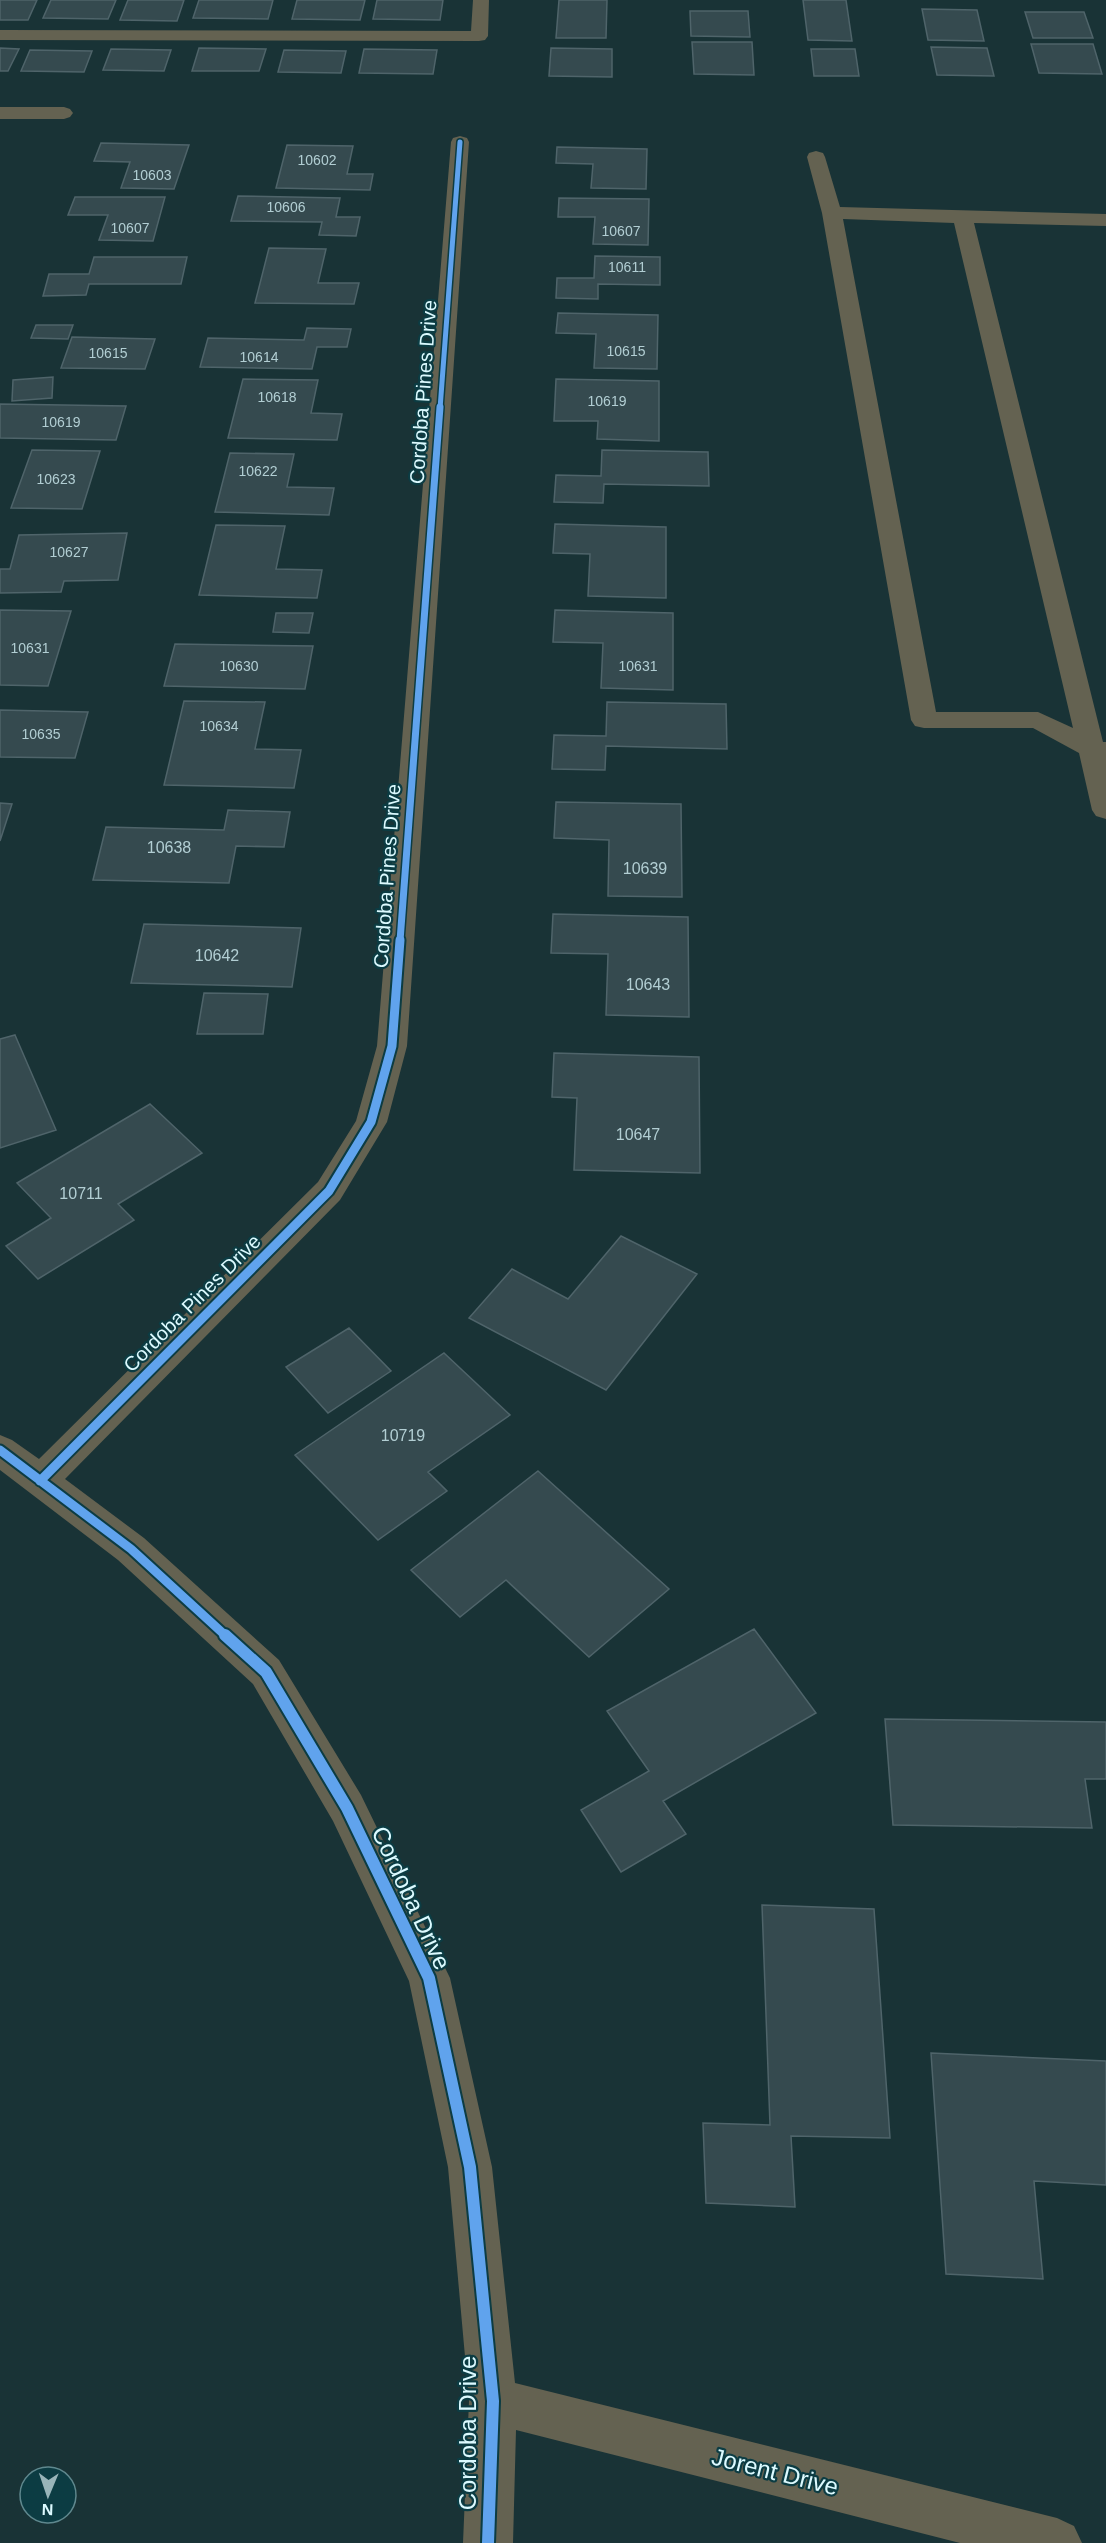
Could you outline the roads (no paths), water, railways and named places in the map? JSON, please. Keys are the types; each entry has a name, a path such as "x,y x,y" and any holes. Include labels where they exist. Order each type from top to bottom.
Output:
{"street":[{"path":"0,35 479,36 482,0"},
{"path":"0,133 4,113 64,113"},
{"name":"Cordoba Pines Drive","path":"40,1481 329,1191 371,1122 392,1046 460,142"},
{"path":"816,157 832,213 924,720 1038,720 1099,750"},
{"path":"832,213 1106,220"},
{"path":"963,217 1099,750 1106,810"},
{"name":"Cordoba Drive","path":"0,1450 131,1549 266,1672 347,1808 429,1978 470,2167 493,2401 488,2543"},
{"name":"Jorent Drive","path":"493,2401 1057,2543"}]}
